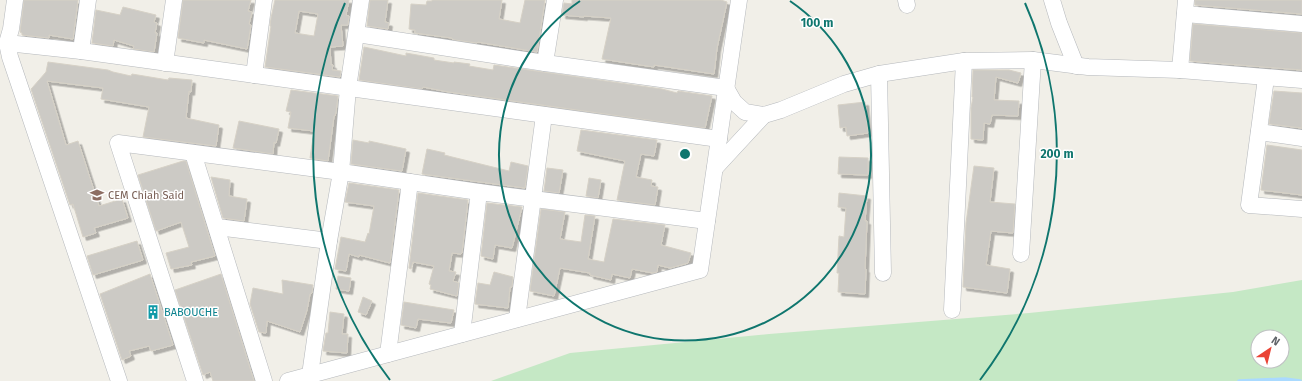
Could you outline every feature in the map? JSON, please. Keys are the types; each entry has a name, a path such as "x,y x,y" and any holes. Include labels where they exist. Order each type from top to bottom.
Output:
{"street":[{"path":"15,0 11,29 7,43 10,57 119,381"},
{"path":"81,51 88,0"},
{"path":"165,63 174,0"},
{"path":"254,75 264,0"},
{"path":"310,375 329,241 341,172 348,88 361,0"},
{"path":"545,63 555,0"},
{"path":"288,381 700,270 739,0"},
{"path":"1052,0 1059,23 1076,66"},
{"path":"1180,70 1186,7 1302,24"},
{"path":"356,34 545,63 726,88"},
{"path":"7,43 81,51 719,139"},
{"path":"726,88 734,102 745,112 764,115 781,110 844,84 879,74 964,61 1033,60 1076,66 1180,70 1302,80"},
{"path":"1021,254 1033,60"},
{"path":"952,310 964,61"},
{"path":"879,74 882,273"},
{"path":"1266,78 1249,205 1302,209"},
{"path":"517,319 544,115"},
{"path":"715,168 764,115"},
{"path":"1258,132 1302,138"},
{"path":"194,381 118,144 707,221"},
{"path":"193,153 264,381"},
{"path":"388,354 410,182"},
{"path":"462,334 479,192"},
{"path":"217,227 329,241"}],"green space":[{"path":"1302,280 1302,381 491,381 570,353 769,334 1029,313 1233,292"}],"building":[{"path":"24,0 78,0 73,39 49,35 49,38 22,35 20,32"},
{"path":"183,0 251,0 248,11 252,12 249,24 251,25 247,49 204,40 204,43 178,38"},
{"path":"275,0 349,0 346,15 349,16 348,25 341,25 343,46 330,47 331,65 333,65 332,70 341,71 340,77 265,67 271,18","holes":["299,11 318,14 314,36 295,33"]},
{"path":"370,0 388,0 385,22 389,23 388,29 367,26"},
{"path":"502,0 499,19 520,23 525,0 545,0 537,52 415,33 415,30 409,29 411,4 426,5 427,1"},
{"path":"572,0 721,0 727,2 717,48 714,74 602,59 611,18 562,15 564,3 572,4"},
{"path":"1195,0 1302,0 1302,14 1195,5"},
{"path":"123,7 156,15 154,22 157,23 155,33 157,33 154,52 133,49 134,46 114,40 113,46 92,43 96,10 120,15"},
{"path":"1193,24 1302,33 1302,70 1190,61"},
{"path":"364,47 406,56 406,53 434,58 434,60 470,64 469,66 493,70 494,65 662,89 677,93 678,91 712,96 705,128 449,92 423,87 422,89 359,80"},
{"path":"48,62 108,70 131,76 132,74 168,80 169,78 192,80 191,92 189,91 186,118 219,125 216,146 143,137 149,107 101,99 103,88 47,81 66,145 78,141 99,206 122,199 128,218 94,228 96,233 83,237 73,204 70,205 31,89 46,72"},
{"path":"973,70 1009,70 1021,73 1018,83 996,77 994,100 1019,101 1018,116 992,115 990,124 984,123 983,140 971,139"},
{"path":"291,90 338,96 328,161 310,158 314,131 288,128 291,112 286,111"},
{"path":"1274,91 1302,93 1302,128 1269,124"},
{"path":"865,102 868,133 847,136 846,127 840,128 838,105"},
{"path":"239,121 279,129 276,143 274,142 273,154 233,148"},
{"path":"581,130 657,140 654,156 641,154 636,177 652,180 651,186 658,187 655,205 617,200 625,161 577,151"},
{"path":"353,140 369,143 369,141 406,149 402,171 351,164"},
{"path":"1267,145 1302,150 1302,195 1261,190"},
{"path":"427,149 445,153 444,155 509,171 511,162 528,166 525,188 422,174"},
{"path":"839,157 868,158 868,175 838,174"},
{"path":"186,161 215,256 191,262 192,265 171,269 166,253 189,247 181,222 156,231 138,175"},
{"path":"974,166 994,168 990,202 1015,204 1013,233 991,231 986,265 1010,269 1007,293 963,287 966,223"},
{"path":"547,168 563,170 559,193 544,191"},
{"path":"211,177 230,180 229,196 247,199 244,221 223,218"},
{"path":"589,178 601,180 598,198 586,196"},
{"path":"349,183 399,190 390,263 349,254 346,271 335,269 341,237 365,242 368,233 369,234 374,206 345,202"},
{"path":"418,193 468,200 462,253 452,253 449,271 456,272 453,281 459,283 457,296 430,289 431,285 429,284 434,266 413,262 411,269 409,268"},
{"path":"839,193 867,196 865,221 867,221 865,294 838,292 839,273 837,273 839,236 844,237 846,208 838,207"},
{"path":"487,203 522,207 512,248 495,245 493,259 481,256"},
{"path":"541,209 565,212 560,239 581,242 585,215 595,216 588,259 604,262 613,219 665,225 661,245 691,253 688,263 670,268 658,265 657,272 653,273 632,269 630,278 612,274 611,280 590,275 590,273 560,268 554,296 530,291"},
{"path":"137,241 143,260 93,275 87,256"},
{"path":"494,272 513,277 512,287 510,287 508,308 475,304 478,283 490,285"},
{"path":"150,274 173,345 151,351 149,346 129,351 131,356 122,360 100,294"},
{"path":"221,274 254,381 213,381 210,372 203,375 175,290"},
{"path":"338,276 351,278 349,291 336,289"},
{"path":"282,280 313,285 300,332 267,321 266,333 259,332 250,304 253,288 283,294"},
{"path":"363,297 372,301 366,315 358,312"},
{"path":"404,302 454,310 451,323 418,319 416,328 401,325"},
{"path":"330,312 344,314 342,334 348,334 347,353 323,351 326,333 328,333"}],"waterway":[{"path":"1239,381 1285,379 1300,381"}],"place":[{"name":"CEM Chiah Said","path":"97,195"},
{"name":"BABOUCHE","path":"153,312"}]}
